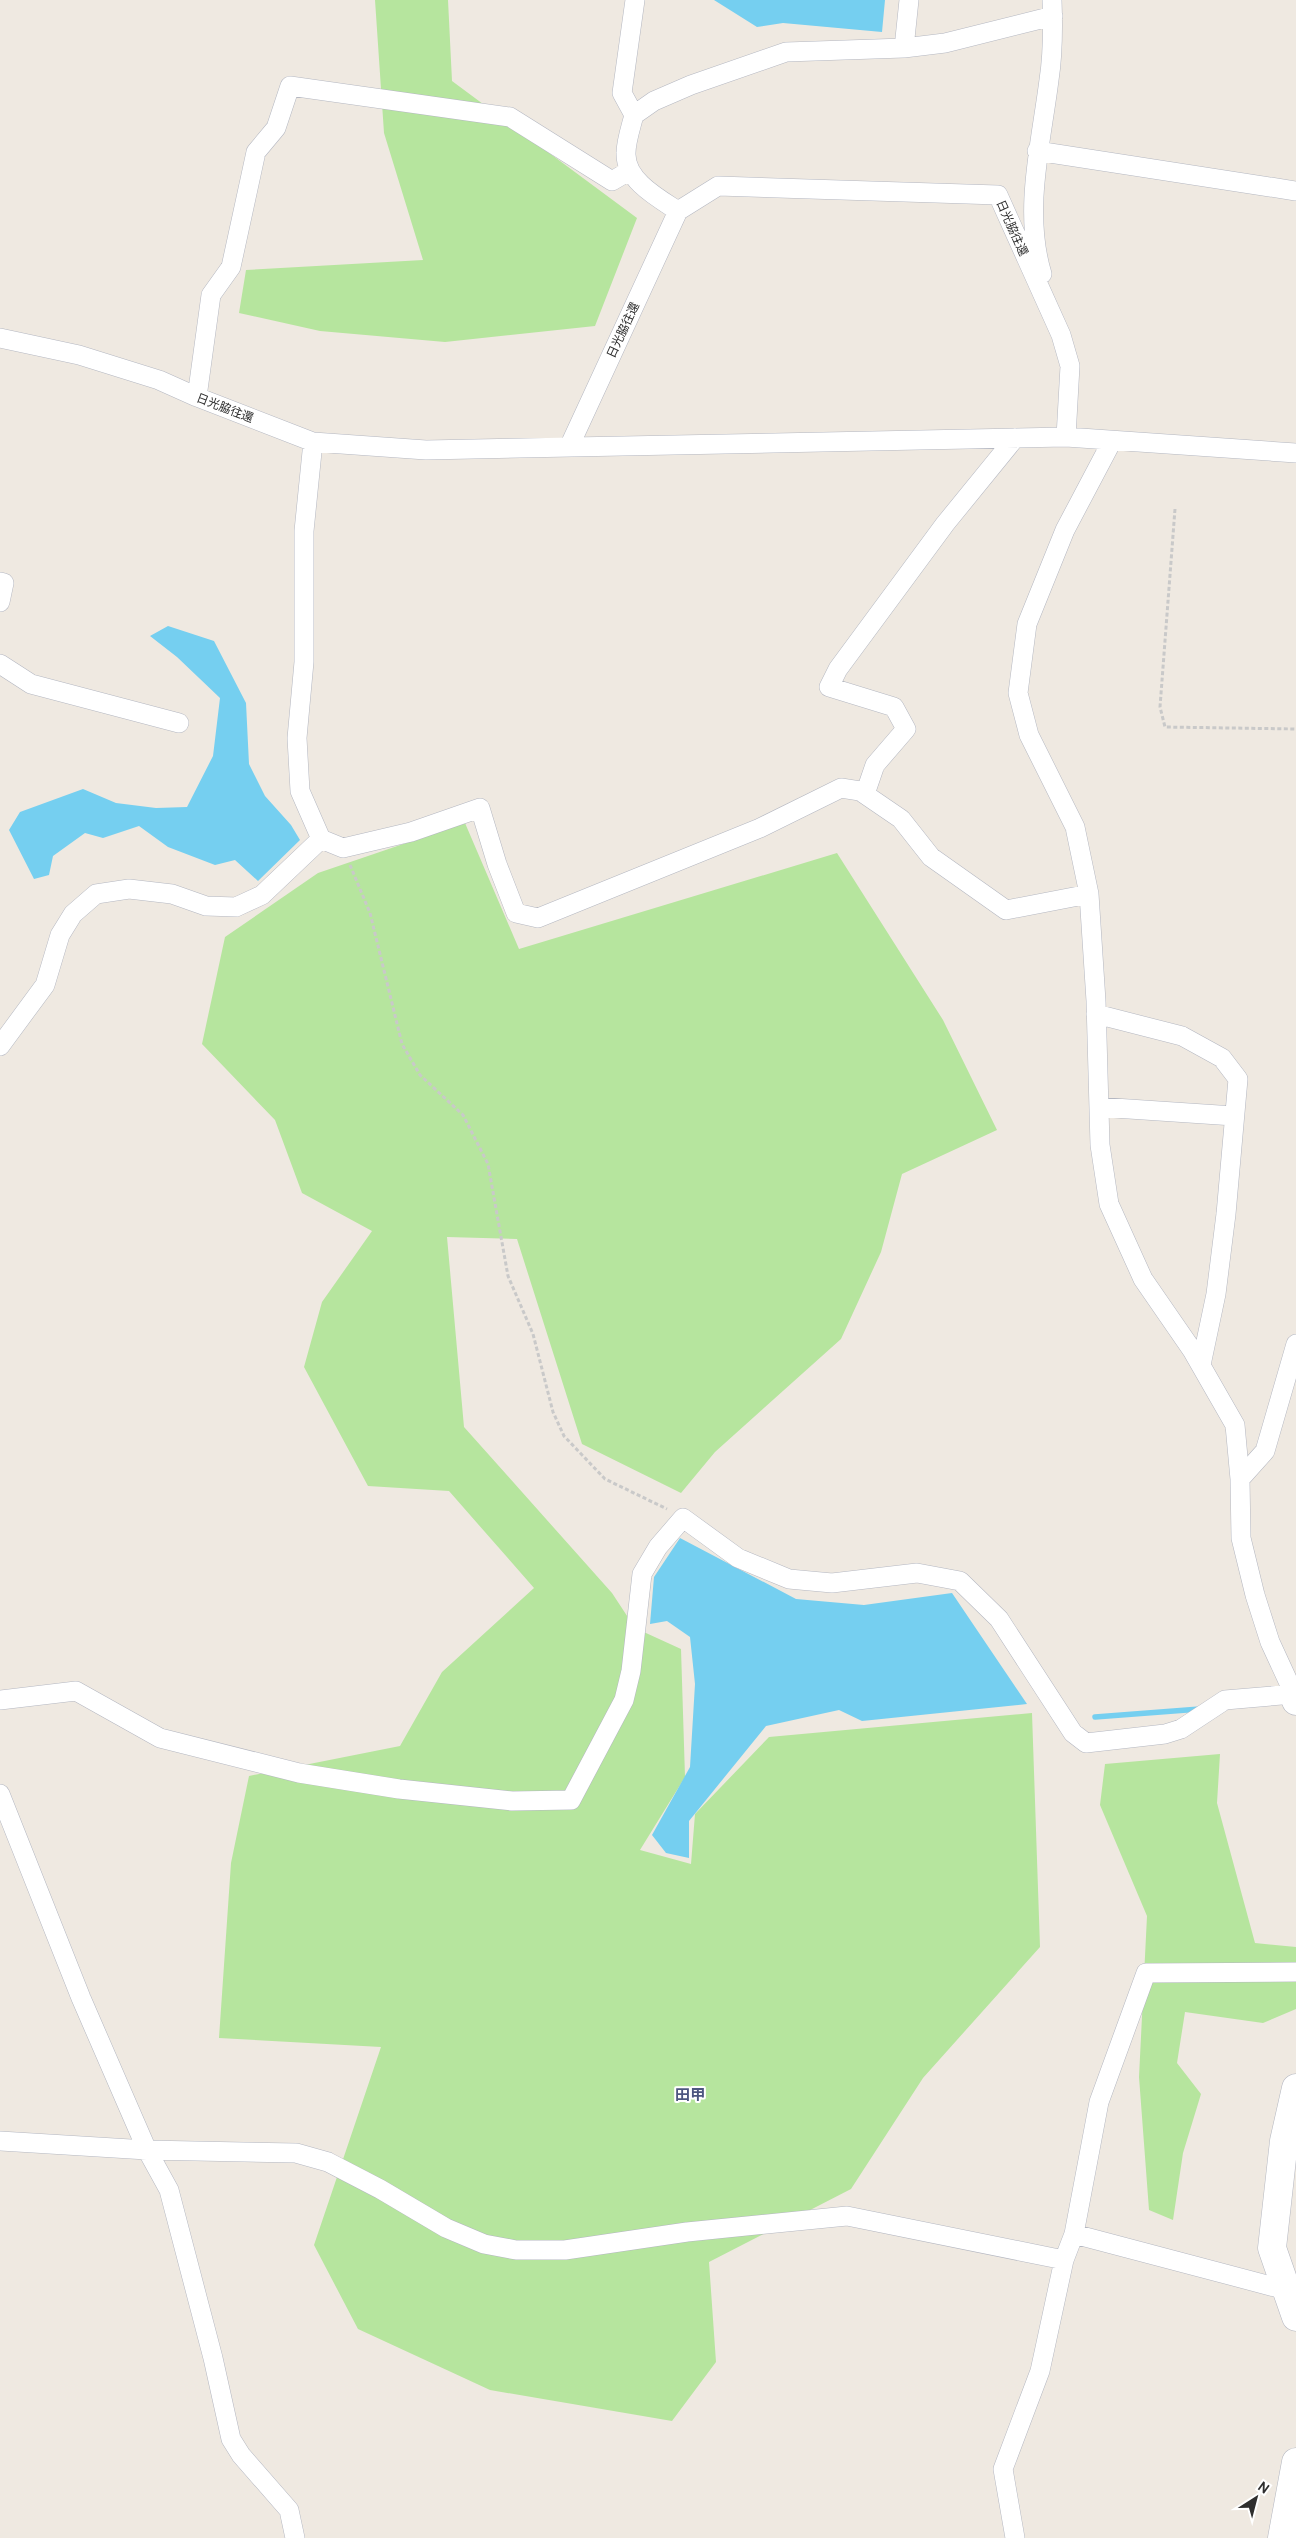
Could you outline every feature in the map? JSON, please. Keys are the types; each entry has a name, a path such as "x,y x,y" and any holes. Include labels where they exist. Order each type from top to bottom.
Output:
{"street":[{"path":"635,0 622,93 634,115 626,153 629,171 659,199 678,210"},
{"path":"904,48 909,0"},
{"path":"634,115 654,101 690,85 786,52 904,48 945,43 1053,8 1050,79 1035,167 1035,216 1038,262 1061,335"},
{"path":"196,398 211,295 231,267 256,152 276,128 290,86 510,117 612,181 629,171"},
{"path":"1037,151 1296,191"},
{"name":"日光脇往還","path":"0,338 79,355 159,380 196,398 313,442 426,450 570,448 678,210 718,186 998,195 1061,335 1070,366 1066,438"},
{"path":"865,794 875,765 906,729 894,707 829,686 838,668 945,524 1015,438"},
{"path":"570,448 1066,438 1296,453"},
{"path":"0,1700 76,1691 160,1738 299,1773 400,1789 512,1801 571,1800 624,1700 631,1671 642,1574 658,1547 683,1518 738,1558 789,1580 832,1583 917,1573 960,1581 980,1598 999,1619 1073,1734 1086,1743 1165,1734 1181,1729 1225,1700 1294,1692 1270,1642 1255,1595 1241,1538 1240,1479 1235,1425 1201,1365 1143,1279 1109,1204 1100,1145 1096,1014 1089,894 1075,827 1029,735 1018,693 1027,624 1065,530 1112,441"},
{"path":"313,442 304,531 304,662 297,738 300,791 321,839 343,848 411,832 480,808 497,864 516,913 538,918 760,828 841,788 860,791 901,819 931,857 1006,910 1089,894"},
{"path":"0,582 4,584 0,602"},
{"path":"0,664 31,684 178,723"},
{"path":"0,1046 44,985 60,936 73,914 96,894 129,890 172,894 206,906 236,908 262,895 321,839"},
{"path":"1096,1014 1182,1036 1222,1058 1238,1078 1216,1294 1201,1365"},
{"path":"1099,1107 1234,1116"},
{"path":"1240,1479 1265,1451 1296,1344"},
{"path":"0,1794 80,1998 147,2150 169,2190 213,2358 231,2438 241,2455 289,2510 295,2538"},
{"path":"1015,2538 1003,2469 1040,2371 1064,2260 1074,2234 1099,2102 1146,1973 1296,1972"},
{"path":"1296,2088 1284,2141 1272,2248 1296,2317"},
{"path":"0,2141 147,2150 296,2153 328,2162 380,2189 446,2228 484,2244 516,2250 565,2250 687,2232 847,2216 1064,2260"},
{"path":"1074,2234 1286,2290"},
{"path":"1282,2538 1296,2462"}],"path":[{"path":"1175,509 1160,707 1166,727 1296,729"},
{"path":"343,848 370,913 402,1044 420,1075 463,1115 488,1164 508,1276 533,1334 553,1412 564,1436 605,1479 683,1518"}],"green space":[{"path":"375,0 448,0 452,81 637,218 595,326 445,342 320,331 239,313 246,270 423,260 384,133"},
{"path":"465,823 519,949 837,853 943,1020 997,1130 902,1174 881,1252 841,1339 715,1452 681,1493 582,1444 517,1239 447,1237 464,1427 612,1593 635,1628 681,1649 685,1777 640,1850 691,1864 695,1814 769,1737 1032,1713 1040,1947 923,2078 851,2189 709,2262 716,2362 672,2421 490,2390 358,2329 314,2245 381,2047 219,2038 231,1863 249,1776 400,1746 442,1672 534,1588 449,1491 368,1486 304,1367 322,1302 372,1231 302,1193 275,1120 202,1044 225,937 318,873"},
{"path":"1220,1754 1217,1803 1255,1943 1296,1947 1296,2009 1263,2023 1185,2012 1177,2063 1201,2094 1183,2153 1173,2220 1149,2210 1139,2077 1147,1916 1100,1805 1105,1764"}],"water":[{"path":"714,0 885,0 882,32 783,23 757,27"},
{"path":"168,626 214,641 246,703 249,764 265,796 291,825 300,840 258,881 235,860 215,865 168,847 139,826 103,838 85,833 53,856 49,875 34,879 9,830 20,812 83,789 116,803 156,808 187,807 213,756 220,698 177,657 150,636"},
{"path":"680,1538 796,1599 864,1605 952,1593 1027,1704 862,1721 839,1710 766,1726 689,1821 689,1858 666,1853 652,1835 690,1767 695,1684 690,1637 667,1621 650,1624 654,1577"}],"waterway":[{"path":"1095,1717 1200,1709"}],"district":[{"name":"田甲","path":"690,2095"}]}
